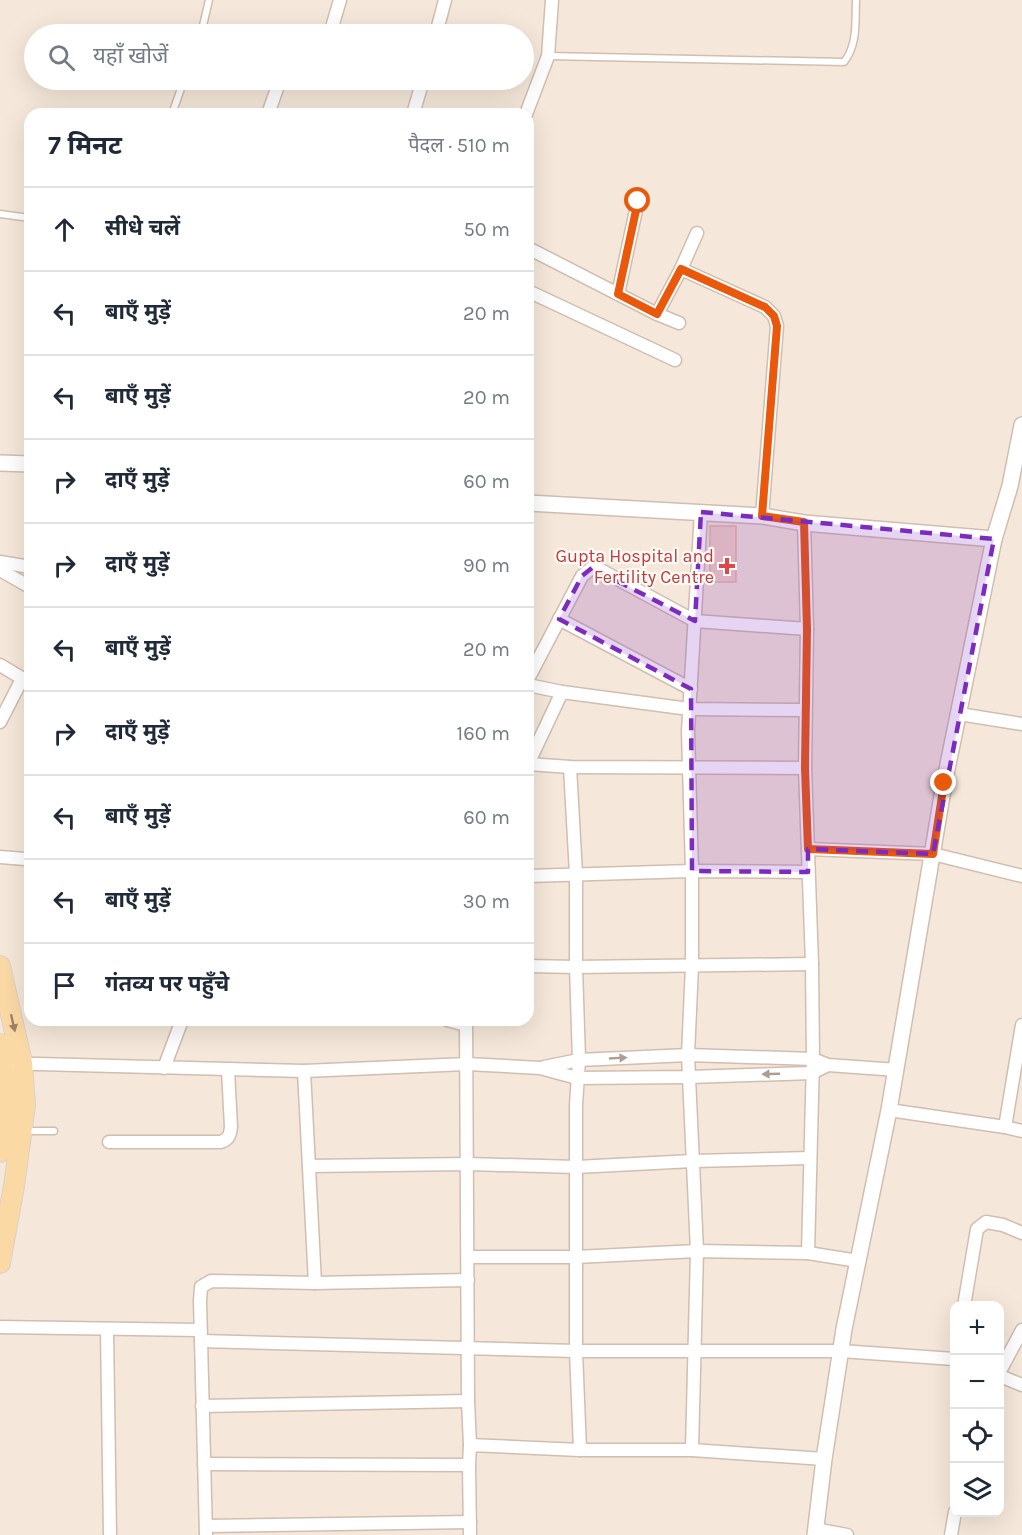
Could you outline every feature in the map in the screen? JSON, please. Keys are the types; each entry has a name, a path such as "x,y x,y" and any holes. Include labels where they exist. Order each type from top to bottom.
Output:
{"main road":[{"path":"0,966 6,1058 6,1105 1,1143"},
{"path":"0,1263 25,1105 6,1058"}],"street":[{"path":"333,24 340,0"},
{"path":"439,24 445,0"},
{"path":"528,108 548,56 552,0"},
{"path":"270,108 276,90"},
{"path":"414,108 419,90"},
{"path":"618,294 638,201"},
{"path":"657,314 697,233"},
{"path":"534,251 657,314 680,323"},
{"path":"681,269 765,307 774,316 777,326 762,516"},
{"path":"534,294 675,360"},
{"path":"847,1535 815,1532 841,1351 897,1070 944,783 994,539 1016,487 1022,426"},
{"path":"0,463 24,464"},
{"path":"534,502 762,516 804,522 994,539"},
{"path":"692,1450 697,1251 688,1055 692,966 692,871 688,731 701,512"},
{"path":"804,522 807,629 805,768 813,1059 808,1253"},
{"path":"0,562 24,566"},
{"path":"534,667 582,576 592,568 599,569 695,621 807,629"},
{"path":"0,570 24,584"},
{"path":"559,619 691,689"},
{"path":"0,665 24,680"},
{"path":"0,722 24,684"},
{"path":"534,686 690,709 805,710"},
{"path":"534,751 562,692"},
{"path":"959,714 1022,724"},
{"path":"534,764 570,767 805,768"},
{"path":"570,767 576,874 579,1060 576,1167 576,1351 580,1450"},
{"path":"808,849 933,854 1022,876"},
{"path":"0,857 24,859"},
{"path":"534,876 692,871 808,872"},
{"path":"534,966 812,964"},
{"path":"164,1068 180,1026"},
{"path":"466,1026 470,1529 206,1531 201,1287 212,1281 468,1280"},
{"path":"1005,1127 1022,1026"},
{"path":"540,1068 579,1060 688,1055 813,1059 828,1065 897,1070"},
{"path":"6,1058 164,1068 304,1071 467,1064 540,1068 577,1078 689,1077 812,1072 828,1065"},
{"path":"109,1142 221,1142 227,1140 231,1127 228,1070"},
{"path":"304,1071 315,1282"},
{"path":"889,1110 1022,1131"},
{"path":"309,1166 468,1164 576,1167 810,1158"},
{"path":"965,1301 977,1229 986,1222 1003,1225 1022,1233"},
{"path":"468,1257 576,1257 697,1251 808,1253 858,1261"},
{"path":"0,1327 107,1329 576,1351 841,1351 950,1359"},
{"path":"107,1329 110,1535"},
{"path":"1004,1362 1022,1330"},
{"path":"1004,1378 1022,1385"},
{"path":"202,1406 468,1401"},
{"path":"470,1445 580,1450 692,1450 824,1459"},
{"path":"204,1464 469,1465"},
{"path":"951,1535 954,1517"}],"lane":[{"path":"203,24 209,0"},
{"path":"548,56 844,62 851,53 855,39 856,0"},
{"path":"174,108 180,90"},
{"path":"0,214 24,217"},
{"path":"21,1131 54,1131"}],"highlighted area":[{"path":"701,512 994,539 933,854 808,849 808,872 692,871 691,689 559,619 582,576 592,568 695,621"}],"shaded area":[{"path":"0,0 1022,0 1022,1535 0,1535"}],"building":[{"path":"710,526 736,526 736,582 710,582"}],"place":[{"name":"Gupta Hospital and Fertility Centre","path":"727,566"}],"route":[{"path":"638,201 618,294 657,314 681,269 765,307 774,316 777,326 762,516 804,522 807,629 805,768 808,849 933,854 944,783"}]}
